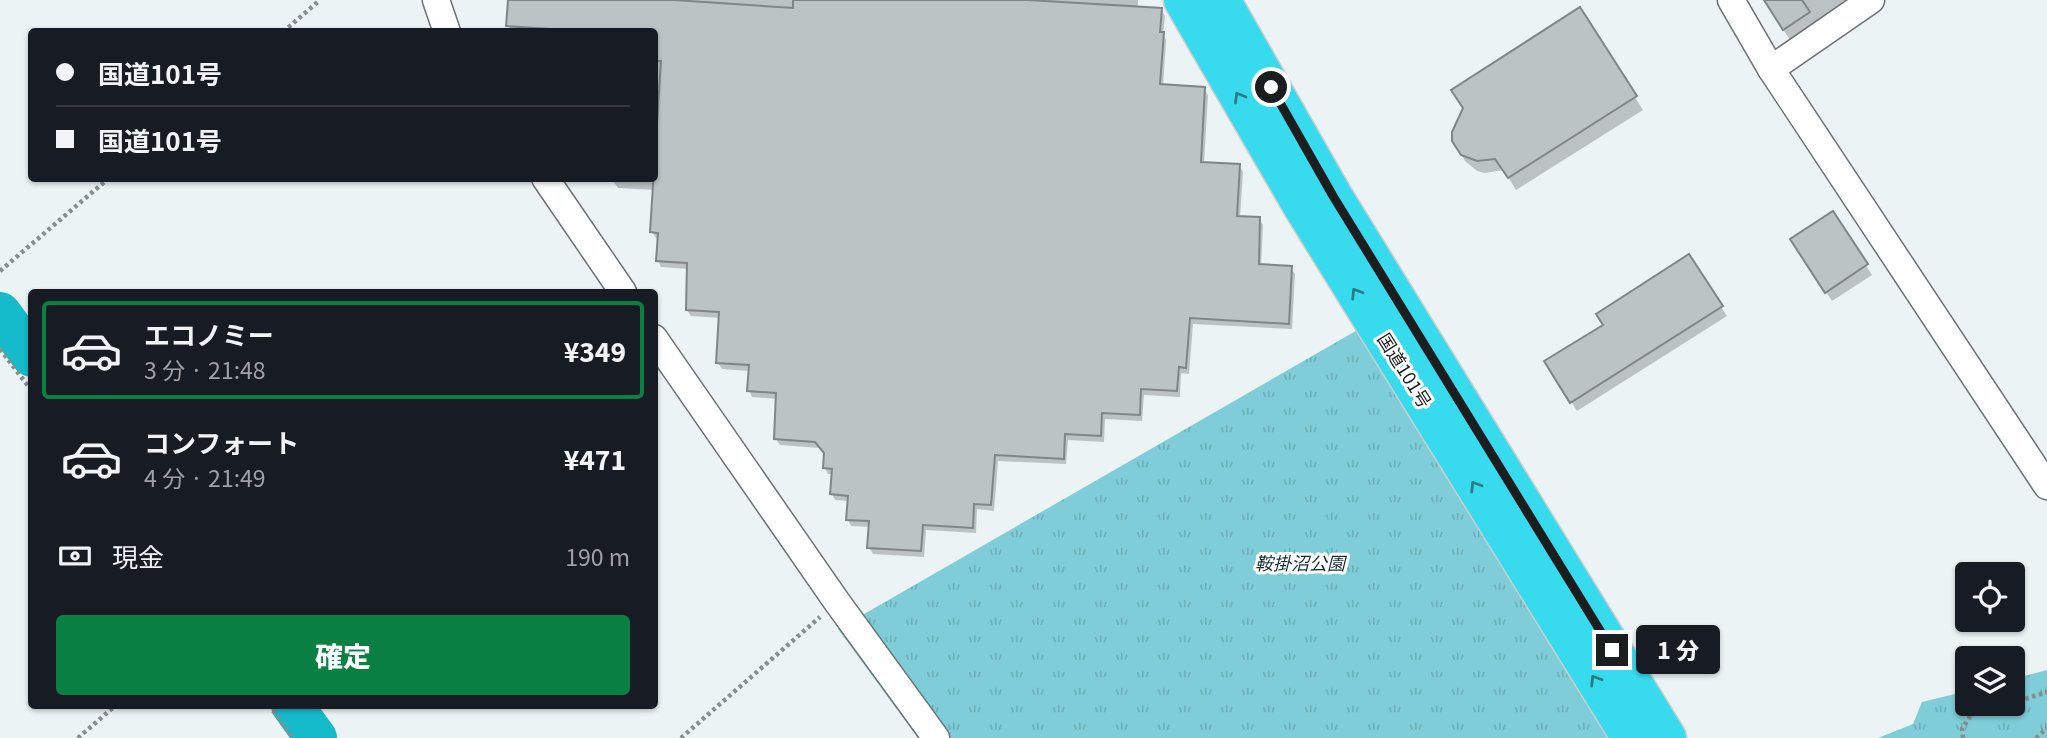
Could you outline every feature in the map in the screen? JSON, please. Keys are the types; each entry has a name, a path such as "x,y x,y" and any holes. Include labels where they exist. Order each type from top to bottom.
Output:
{"highway":[{"name":"国道101号","path":"1184,0 1301,204 1631,738"},
{"name":"国道101号","path":"1221,0 1333,196 1667,738"}],"street":[{"path":"436,0 446,28"},
{"path":"1731,0 1771,69 2047,486"},
{"path":"1771,69 1871,0"},
{"path":"548,182 621,289"},
{"path":"658,344 837,602 936,738"}],"path":[{"path":"288,28 320,0"},
{"path":"0,271 104,182"},
{"path":"0,349 28,386"},
{"path":"681,738 837,602"},
{"path":"2025,699 2047,692"},
{"path":"78,738 111,709"},
{"path":"272,709 293,738"},
{"path":"1963,738 1962,729 1971,716"},
{"path":"2036,738 2047,728"}],"green space":[{"name":"鞍掛沼公園","path":"1361,328 1610,738 918,738 838,629"},
{"path":"2047,670 2047,738 1878,738 1913,724 1922,702 1955,694 1955,716 2025,716 2025,676"}],"building":[{"path":"508,0 674,0 793,8 793,0 1028,0 1162,8 1160,32 1164,32 1160,84 1205,87 1201,162 1240,164 1237,216 1260,217 1259,264 1292,266 1289,324 1190,318 1186,368 1179,367 1177,391 1141,389 1140,415 1102,413 1101,436 1065,434 1064,459 995,455 991,505 974,504 973,528 923,525 921,551 867,548 869,521 846,520 848,496 830,494 832,469 823,468 824,453 815,442 774,439 776,393 747,391 749,365 716,363 719,312 686,310 687,263 656,261 658,233 650,232 653,182 658,182 661,61 658,61 658,28 506,26"},
{"path":"1764,0 1802,0 1810,12 1783,30"},
{"path":"1580,7 1637,96 1508,178 1495,159 1477,161 1461,155 1452,141 1452,132 1463,108 1451,90"},
{"path":"1833,211 1868,264 1825,293 1790,239"},
{"path":"1689,254 1723,306 1570,403 1544,361 1603,325 1596,314"}],"waterway":[{"path":"0,313 28,351"},
{"path":"295,709 316,738"}],"route":[{"path":"1271,87 1333,196 1612,650"}]}
